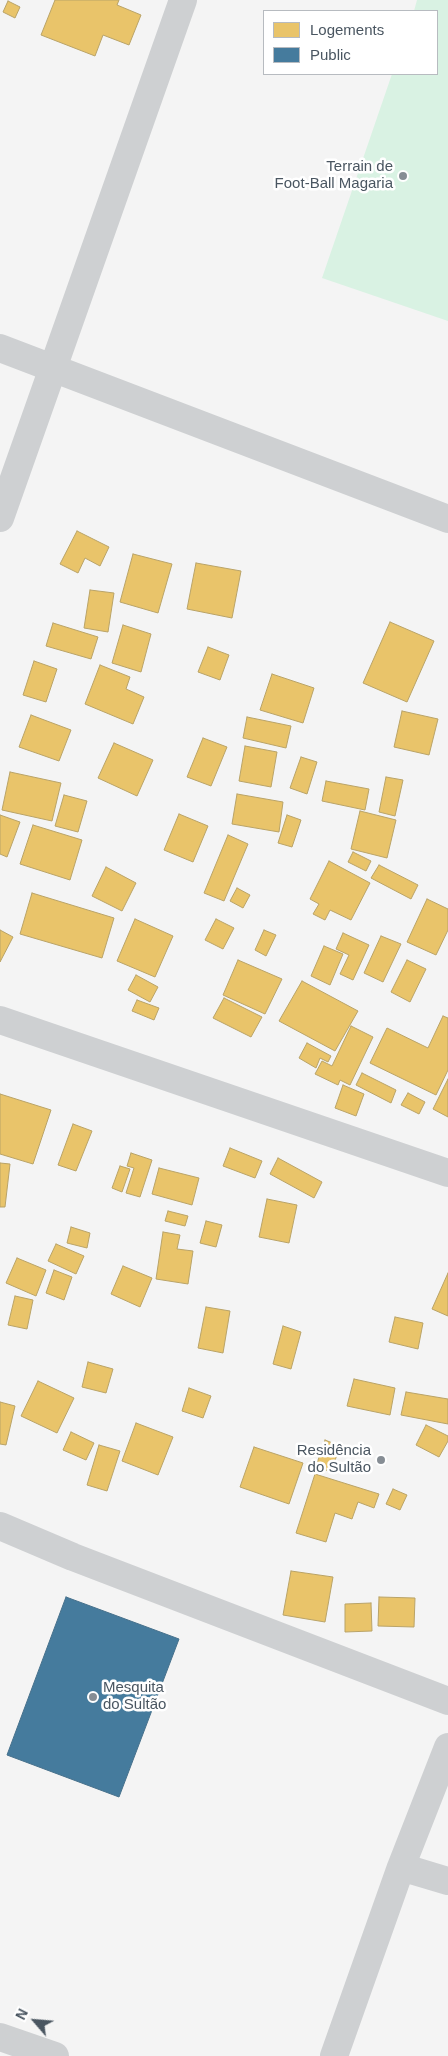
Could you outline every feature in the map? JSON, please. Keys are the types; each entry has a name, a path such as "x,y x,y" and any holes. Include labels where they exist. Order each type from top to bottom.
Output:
{"street":[{"path":"0,518 183,0"},
{"path":"0,348 448,519"},
{"path":"0,1020 448,1173"},
{"path":"0,1526 73,1557 448,1701"},
{"path":"334,2056 402,1867 448,1747"},
{"path":"402,1867 448,1881"},
{"path":"0,2037 55,2056"}],"green space":[{"name":"Terrain de Foot-Ball Magaria","path":"417,0 448,0 448,321 322,278 392,75 438,75 438,10 414,10"}],"building: Logements":[{"path":"55,0 119,0 117,5 141,15 129,45 103,35 95,56 41,35"},
{"path":"8,1 20,7 15,18 3,12"},
{"path":"77,531 109,547 100,566 85,558 78,573 60,564"},
{"path":"133,554 172,564 158,613 120,602"},
{"path":"196,563 241,571 232,618 187,609"},
{"path":"90,590 114,593 108,632 84,628"},
{"path":"390,622 434,641 407,702 363,683"},
{"path":"53,623 98,637 91,659 46,646"},
{"path":"123,625 151,634 141,672 112,663"},
{"path":"208,647 229,655 220,680 198,672"},
{"path":"34,661 57,669 46,702 23,695"},
{"path":"100,665 130,677 126,689 144,697 133,724 85,704"},
{"path":"272,674 314,688 303,723 260,710"},
{"path":"402,711 438,719 429,755 394,747"},
{"path":"31,715 71,730 59,761 19,747"},
{"path":"247,717 291,726 286,748 243,738"},
{"path":"203,738 227,747 211,786 187,777"},
{"path":"114,743 153,760 137,796 98,778"},
{"path":"245,746 277,752 271,787 239,781"},
{"path":"301,757 317,762 307,794 290,788"},
{"path":"10,772 61,783 52,821 2,810"},
{"path":"386,777 403,780 395,816 379,812"},
{"path":"326,781 369,789 365,810 322,801"},
{"path":"237,794 283,802 279,832 232,824"},
{"path":"64,795 87,801 78,832 55,826"},
{"path":"360,811 396,820 387,858 351,849"},
{"path":"179,814 208,826 193,862 164,850"},
{"path":"0,815 20,822 7,857 0,854"},
{"path":"287,815 301,820 292,847 278,843"},
{"path":"33,825 82,840 70,880 20,864"},
{"path":"228,835 248,844 224,901 204,893"},
{"path":"353,852 371,861 366,871 348,862"},
{"path":"329,861 370,883 351,920 330,910 325,920 313,914 319,904 310,899"},
{"path":"379,865 418,885 411,899 371,878"},
{"path":"106,867 136,883 122,911 92,896"},
{"path":"237,888 250,895 243,908 230,901"},
{"path":"32,893 114,918 102,958 20,934"},
{"path":"427,899 448,909 448,930 436,955 407,942"},
{"path":"135,919 173,936 155,977 117,961"},
{"path":"216,919 234,928 223,949 205,940"},
{"path":"0,930 13,937 0,962"},
{"path":"264,930 276,935 266,956 255,950"},
{"path":"343,933 369,945 353,980 340,974 349,955 336,949"},
{"path":"381,936 401,944 383,982 364,973"},
{"path":"324,946 343,954 330,985 311,976"},
{"path":"238,960 282,979 265,1014 223,995"},
{"path":"407,960 426,969 410,1002 391,992"},
{"path":"136,975 158,987 150,1002 128,990"},
{"path":"302,981 358,1011 335,1051 279,1021"},
{"path":"224,998 262,1017 251,1037 213,1018"},
{"path":"137,1000 159,1008 154,1020 132,1011"},
{"path":"443,1016 448,1018 448,1070 436,1095 370,1063 387,1028 428,1048"},
{"path":"351,1026 373,1037 350,1085 340,1080 338,1085 315,1074 322,1061 332,1066"},
{"path":"307,1043 331,1056 328,1062 320,1058 316,1068 299,1058"},
{"path":"362,1073 396,1090 391,1103 356,1085"},
{"path":"448,1079 448,1117 433,1109"},
{"path":"343,1085 364,1094 356,1116 335,1108"},
{"path":"408,1093 425,1102 419,1114 401,1105"},
{"path":"0,1094 51,1110 33,1164 0,1154"},
{"path":"73,1124 92,1131 76,1171 58,1165"},
{"path":"230,1148 262,1161 255,1178 223,1166"},
{"path":"131,1153 152,1160 140,1197 126,1193 134,1168 127,1166"},
{"path":"278,1158 322,1182 314,1198 270,1174"},
{"path":"0,1163 10,1164 5,1207 0,1207"},
{"path":"120,1166 130,1169 122,1192 112,1188"},
{"path":"159,1168 199,1178 192,1205 152,1194"},
{"path":"267,1199 297,1205 289,1243 259,1237"},
{"path":"168,1211 188,1216 185,1226 165,1221"},
{"path":"206,1221 222,1225 216,1247 200,1243"},
{"path":"71,1227 90,1233 87,1248 67,1243"},
{"path":"163,1232 180,1235 177,1249 193,1251 188,1284 156,1279"},
{"path":"56,1244 84,1256 76,1274 48,1261"},
{"path":"17,1258 46,1270 36,1296 6,1283"},
{"path":"123,1266 152,1278 140,1307 111,1294"},
{"path":"54,1270 72,1277 64,1300 46,1293"},
{"path":"448,1273 448,1316 432,1309"},
{"path":"15,1296 33,1300 27,1329 8,1325"},
{"path":"206,1307 230,1311 223,1353 198,1348"},
{"path":"395,1317 423,1323 418,1349 389,1342"},
{"path":"283,1326 301,1332 291,1369 273,1364"},
{"path":"88,1362 113,1369 106,1393 82,1387"},
{"path":"354,1379 395,1388 390,1415 347,1406"},
{"path":"38,1381 74,1398 57,1433 21,1416"},
{"path":"189,1388 211,1396 203,1418 182,1411"},
{"path":"406,1392 448,1399 448,1424 401,1415"},
{"path":"0,1402 15,1406 6,1445 0,1444"},
{"path":"136,1423 173,1437 158,1475 122,1461"},
{"path":"426,1425 448,1436 448,1441 439,1457 416,1445"},
{"path":"71,1432 94,1443 86,1460 63,1450"},
{"path":"325,1440 340,1446 331,1472 316,1466"},
{"path":"99,1445 120,1451 107,1491 87,1485"},
{"path":"254,1447 303,1463 289,1504 240,1487"},
{"path":"315,1474 379,1494 374,1508 358,1502 352,1519 335,1513 326,1542 296,1533"},
{"path":"393,1489 407,1495 400,1510 386,1504"},
{"path":"291,1571 333,1577 325,1622 283,1615"},
{"path":"379,1597 415,1598 414,1627 378,1626"},
{"path":"371,1603 372,1631 345,1632 345,1604"}],"building: Public":[{"name":"Mesquita do Sultão","path":"66,1597 179,1639 119,1797 7,1755"}],"place":[{"name":"Terrain de Foot-Ball Magaria","path":"403,176"},
{"name":"Residência do Sultão","path":"381,1460"},
{"name":"Mesquita do Sultão","path":"93,1697"}]}
